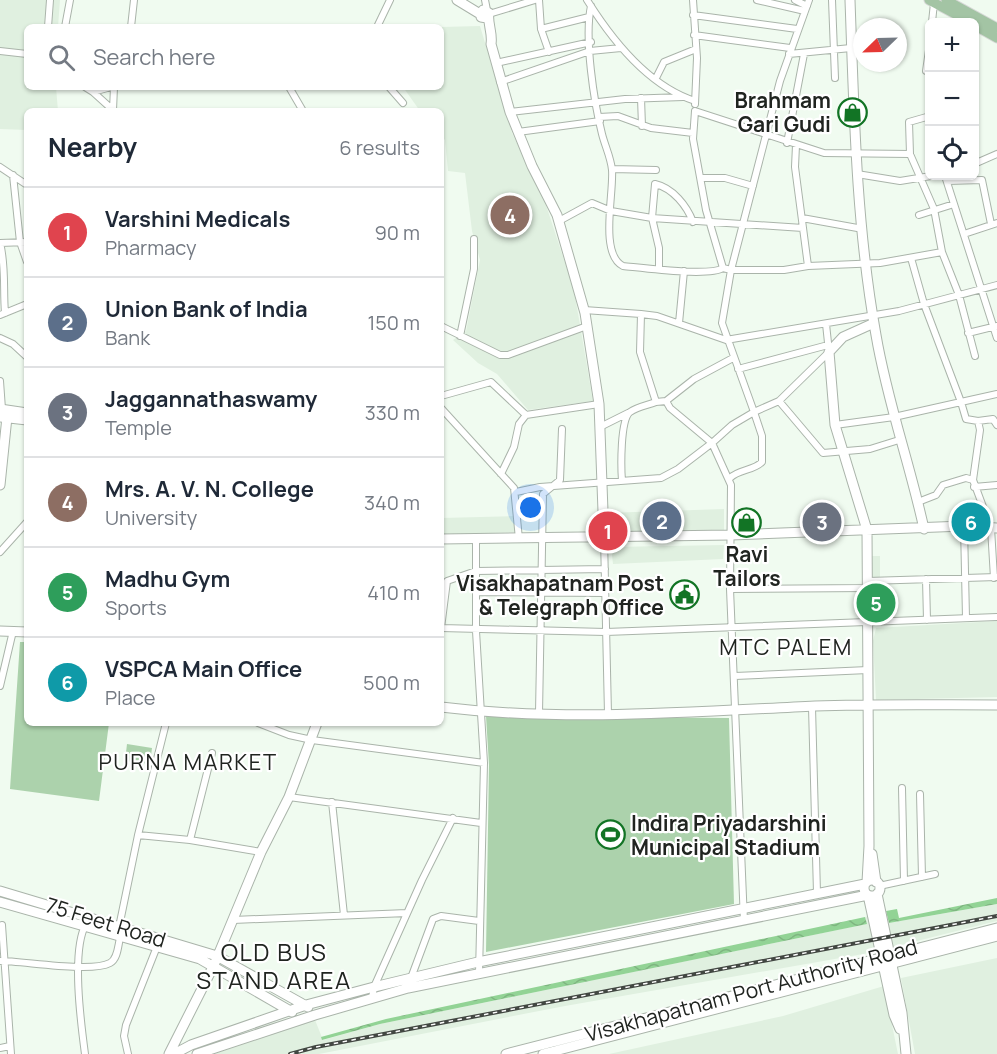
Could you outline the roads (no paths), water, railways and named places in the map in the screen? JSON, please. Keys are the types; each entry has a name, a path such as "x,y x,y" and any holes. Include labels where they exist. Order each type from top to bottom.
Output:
{"main road":[{"path":"946,0 997,28"},
{"path":"932,1 953,18"},
{"path":"979,27 997,38"}],"street":[{"path":"48,24 50,0"},
{"path":"66,24 70,0"},
{"path":"131,24 134,0"},
{"path":"378,24 390,0"},
{"path":"457,0 485,14 537,0 541,29 549,52"},
{"path":"466,0 485,14"},
{"path":"485,0 485,14 500,82 518,132 559,221 587,326 599,404 608,714"},
{"path":"693,0 698,86 693,133 708,222 723,268"},
{"path":"760,0 807,6"},
{"path":"795,0 807,6"},
{"path":"832,0 835,78"},
{"path":"850,0 857,174 865,264 873,320 899,440 924,529"},
{"path":"932,1 932,18"},
{"path":"589,3 590,51 596,102 612,169 609,239 618,263 623,266 684,271 715,271 723,268 784,270 808,266 865,264 942,252"},
{"path":"589,3 621,48 683,98"},
{"path":"730,478 740,470 762,462 762,436 726,340 722,316 731,270 766,136 797,28 807,6"},
{"path":"693,15 797,28"},
{"path":"541,29 589,17"},
{"path":"694,35 804,54 851,48"},
{"path":"496,63 591,42"},
{"path":"500,82 590,51 621,48"},
{"path":"656,78 664,62 696,49"},
{"path":"0,51 24,54"},
{"path":"787,142 804,54"},
{"path":"90,90 110,108"},
{"path":"93,92 101,90"},
{"path":"113,90 113,108"},
{"path":"291,90 301,108"},
{"path":"392,90 403,103"},
{"path":"510,112 641,98 683,98 695,101"},
{"path":"641,98 642,126"},
{"path":"695,111 824,153 910,154"},
{"path":"518,132 618,116 642,126 693,133"},
{"path":"925,117 909,122 910,154 923,178 934,209 942,252 959,295 975,356"},
{"path":"796,145 795,167 808,266"},
{"path":"979,162 997,154"},
{"path":"0,166 24,183"},
{"path":"612,169 656,170"},
{"path":"857,174 881,180 908,182 923,178"},
{"path":"13,175 23,242 0,243 4,259 2,314 24,305"},
{"path":"702,178 725,178 753,186"},
{"path":"947,180 983,288 997,338"},
{"path":"964,234 994,224 981,180 979,180"},
{"path":"659,269 659,248 652,218 655,184 664,187 686,206 693,222"},
{"path":"559,221 592,203 611,211 652,218 742,226 803,228"},
{"path":"919,215 954,204"},
{"path":"802,218 863,229"},
{"path":"460,336 474,270 474,240"},
{"path":"911,258 924,304 966,419 978,421 993,419 997,424"},
{"path":"679,323 684,271"},
{"path":"516,492 667,476 712,443 732,425 779,401 843,337 873,320 997,285"},
{"path":"584,310 642,314 679,323 726,340 826,324 873,320"},
{"path":"642,314 640,352 656,402"},
{"path":"826,324 835,426 867,530 871,888 886,960 894,1015 902,1031 906,1054"},
{"path":"444,328 492,353 508,355 587,326"},
{"path":"968,333 995,326"},
{"path":"0,338 13,344 24,354"},
{"path":"738,369 829,349"},
{"path":"600,427 628,413 656,402 666,401 694,378 733,358"},
{"path":"0,381 2,413 0,485"},
{"path":"444,395 491,382 526,415"},
{"path":"835,426 894,417 997,394"},
{"path":"666,401 670,408 712,443 730,478 730,589 737,712 744,921"},
{"path":"779,401 823,453 879,447 899,440"},
{"path":"501,474 514,447 519,424 526,415 599,404"},
{"path":"444,411 516,492 519,540"},
{"path":"2,413 24,414"},
{"path":"2,413 24,419"},
{"path":"622,481 621,452 628,413"},
{"path":"973,484 980,430 978,421"},
{"path":"539,713 543,494 560,480 562,429"},
{"path":"730,589 868,584 926,579 995,578 994,528 973,484 966,478 943,485 936,495 918,502"},
{"path":"973,484 997,485"},
{"path":"0,552 24,525"},
{"path":"444,539 476,541 731,535 964,526 994,528"},
{"path":"964,526 966,618"},
{"path":"476,541 476,631 479,712 484,763 478,921 479,973"},
{"path":"444,604 447,581 476,571 605,568"},
{"path":"926,579 927,620"},
{"path":"476,592 605,593"},
{"path":"444,628 476,631 606,632 997,617"},
{"path":"0,631 24,632"},
{"path":"0,686 13,631"},
{"path":"735,676 868,670"},
{"path":"444,707 479,712 608,714 737,712 868,704 997,705"},
{"path":"812,706 817,892"},
{"path":"118,927 164,726"},
{"path":"266,726 289,735 312,740 484,763"},
{"path":"169,1054 216,960 261,852 289,797 316,726"},
{"path":"190,840 212,753"},
{"path":"902,788 904,881"},
{"path":"920,794 922,877"},
{"path":"289,797 481,823"},
{"path":"332,802 344,915"},
{"path":"372,998 374,987 407,913 453,818"},
{"path":"138,835 190,840 261,852"},
{"path":"197,1054 315,1014 372,998 479,973 744,921 935,874"},
{"path":"174,1054 190,1046 306,1005 478,962 817,892 871,888"},
{"name":"75 Feet Road","path":"0,891 216,960 306,1005 315,1014"},
{"name":"75 Feet Road","path":"0,902 120,938 158,943"},
{"path":"233,920 407,913"},
{"path":"411,978 433,919 441,916 478,921"},
{"path":"86,1054 80,1018 80,967 84,928 90,918"},
{"path":"2,925 4,1018 11,1054"},
{"name":"Visakhapatnam Port Authority Road","path":"543,1054 997,928"},
{"name":"Visakhapatnam Port Authority Road","path":"506,1054 886,960 997,936"},
{"path":"2,961 80,967 113,962 120,938"},
{"path":"128,1054 124,1036 126,1024 158,943"},
{"name":"75 Feet Road","path":"216,960 300,1020"},
{"path":"0,1048 10,1046"}],"water":[{"path":"997,898 997,904 889,923 886,911 897,909 899,918"},
{"path":"865,917 867,924 380,1024 322,1040 321,1037 386,1019"}],"railway":[{"path":"290,1054 316,1047 997,916"}],"place":[{"name":"Brahmam Gari Gudi","path":"852,112"},
{"name":"Mrs. A. V. N. College","path":"510,215"},
{"name":"Union Bank of India","path":"662,521"},
{"name":"Jaggannathaswamy","path":"822,522"},
{"name":"VSPCA Main Office","path":"971,522"},
{"name":"Ravi Tailors","path":"747,523"},
{"name":"Varshini Medicals","path":"608,531"},
{"name":"Visakhapatnam Post & Telegraph Office","path":"685,595"},
{"name":"Madhu Gym","path":"876,603"},
{"name":"Indira Priyadarshini Municipal Stadium","path":"610,835"}],"district":[{"name":"MTC PALEM","path":"786,647"},
{"name":"PURNA MARKET","path":"188,762"},
{"name":"OLD BUS STAND AREA","path":"274,965"}]}
